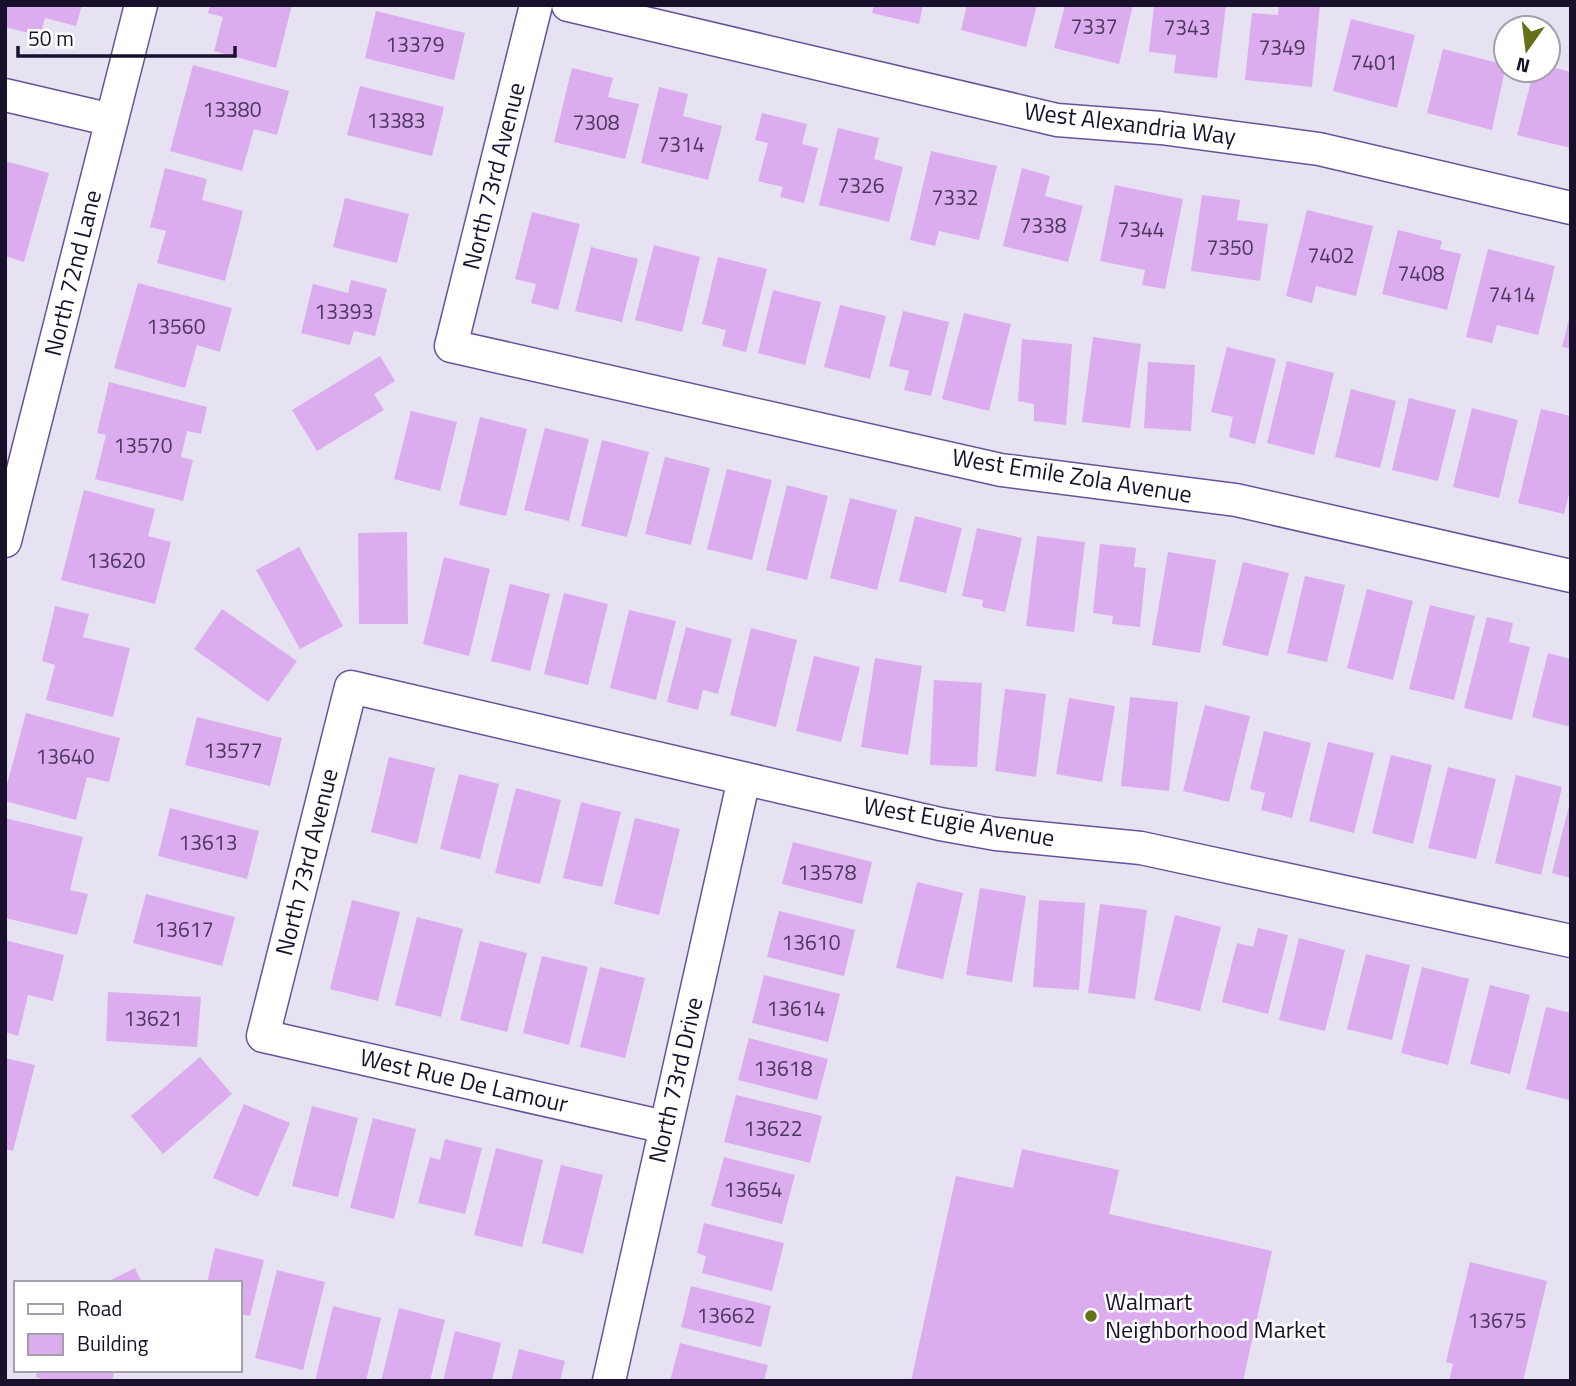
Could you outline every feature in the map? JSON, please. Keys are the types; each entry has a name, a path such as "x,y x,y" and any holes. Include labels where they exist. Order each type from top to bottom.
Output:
{"street":[{"name":"North 72nd Lane","path":"5,541 11,497 141,5"},
{"name":"North 73rd Avenue","path":"451,346 536,5"},
{"name":"West Alexandria Way","path":"568,5 1057,120 1161,128 1319,149 1571,208"},
{"path":"5,95 112,120"},
{"name":"West Emile Zola Avenue","path":"451,346 1001,470 1236,500 1571,576"},
{"name":"North 73rd Avenue","path":"262,1035 351,687"},
{"name":"West Eugie Avenue","path":"351,687 962,828 996,834 1141,848 1571,941"},
{"name":"North 73rd Drive","path":"609,1381 744,779"},
{"name":"West Rue De Lamour","path":"262,1035 665,1127"}],"building":[{"path":"5,5 82,5 76,26 45,18 40,36 5,27"},
{"path":"210,5 292,5 276,68 214,51 223,17 208,13"},
{"path":"874,5 923,5 919,24 872,13"},
{"path":"967,5 1037,5 1026,47 961,30"},
{"path":"1065,5 1133,5 1119,64 1054,48"},
{"path":"1154,5 1226,5 1217,78 1174,73 1176,55 1149,52"},
{"path":"1279,5 1320,5 1312,87 1245,80 1252,13 1278,15"},
{"path":"376,11 465,33 454,80 365,58"},
{"path":"1351,19 1415,35 1397,108 1333,91"},
{"path":"1443,49 1492,61 1492,84 1502,84 1492,130 1427,113"},
{"path":"193,65 289,91 277,135 254,129 242,171 170,151"},
{"path":"572,68 613,78 608,97 639,104 625,159 554,142"},
{"path":"1562,70 1571,72 1571,148 1517,135 1530,84 1562,84"},
{"path":"360,86 444,107 432,156 347,135"},
{"path":"659,87 688,94 683,116 722,126 708,180 641,163"},
{"path":"762,113 807,124 802,144 818,148 804,203 780,197 783,187 758,181 768,143 755,140"},
{"path":"838,128 879,138 874,159 903,167 889,222 819,205"},
{"path":"931,151 997,166 979,240 939,231 935,246 910,240"},
{"path":"5,161 49,173 24,262 5,256"},
{"path":"165,168 207,179 202,200 243,211 225,281 157,263 166,231 150,227"},
{"path":"1022,168 1050,176 1045,196 1083,206 1068,262 1003,246"},
{"path":"1115,185 1183,199 1165,289 1142,285 1145,270 1100,261"},
{"path":"1202,195 1240,200 1237,220 1268,224 1260,281 1191,271"},
{"path":"345,198 409,214 397,263 333,247"},
{"path":"1307,210 1373,226 1356,296 1316,286 1312,303 1286,296"},
{"path":"532,212 580,224 558,310 531,303 536,284 515,279"},
{"path":"1398,230 1442,241 1440,249 1461,254 1447,310 1382,294"},
{"path":"654,245 700,257 682,332 635,320"},
{"path":"591,247 638,259 622,322 575,311"},
{"path":"1488,249 1555,266 1538,335 1497,325 1492,343 1466,337"},
{"path":"718,257 767,269 746,352 722,346 726,330 702,324"},
{"path":"351,280 387,289 375,336 354,331 350,345 301,333 313,284 348,293"},
{"path":"138,283 232,308 220,352 197,345 185,388 114,368"},
{"path":"773,290 821,302 805,365 758,353"},
{"path":"840,305 886,316 870,379 824,367"},
{"path":"903,311 949,322 931,396 904,390 909,371 889,366"},
{"path":"964,313 1011,324 989,411 942,399"},
{"path":"1571,315 1571,349 1562,347"},
{"path":"1093,337 1141,344 1130,428 1082,422"},
{"path":"1022,339 1072,344 1066,425 1034,421 1034,404 1018,401"},
{"path":"1227,347 1276,359 1255,444 1229,437 1233,417 1211,412"},
{"path":"380,356 395,381 374,394 384,410 317,451 292,410"},
{"path":"1287,361 1334,373 1314,455 1267,443"},
{"path":"1148,362 1195,365 1191,431 1144,428"},
{"path":"109,382 207,407 201,434 187,431 181,457 193,460 183,501 95,479 106,435 97,433"},
{"path":"1351,389 1396,401 1380,468 1335,457"},
{"path":"1409,398 1456,410 1438,481 1392,470"},
{"path":"1472,408 1518,420 1499,498 1453,487"},
{"path":"1541,409 1571,416 1571,486 1564,514 1518,503"},
{"path":"411,411 457,422 440,491 394,479"},
{"path":"480,417 527,429 506,516 459,505"},
{"path":"545,428 589,439 569,521 524,510"},
{"path":"602,440 649,452 627,537 581,526"},
{"path":"665,457 710,468 691,545 645,534"},
{"path":"727,469 772,480 752,560 707,549"},
{"path":"787,485 828,496 807,580 766,570"},
{"path":"84,490 155,509 148,536 171,542 155,604 61,580"},
{"path":"850,498 897,510 877,590 830,578"},
{"path":"915,516 962,528 946,593 899,581"},
{"path":"977,528 1022,538 1005,612 982,607 983,600 962,596"},
{"path":"407,532 408,624 359,624 358,533"},
{"path":"1037,536 1085,542 1074,632 1026,626"},
{"path":"1100,544 1136,548 1134,567 1146,568 1140,627 1112,624 1113,616 1093,613"},
{"path":"299,547 343,626 300,649 256,570"},
{"path":"1168,552 1216,560 1200,653 1152,645"},
{"path":"444,557 490,569 469,656 423,644"},
{"path":"1243,562 1289,573 1268,656 1222,645"},
{"path":"1305,576 1345,585 1327,662 1287,653"},
{"path":"510,584 550,594 530,671 491,661"},
{"path":"1367,589 1413,601 1393,680 1347,668"},
{"path":"564,593 608,604 588,685 544,674"},
{"path":"1430,605 1475,616 1454,700 1409,689"},
{"path":"55,606 89,614 83,637 130,648 113,717 46,700 55,665 42,661"},
{"path":"222,609 297,661 268,702 194,649"},
{"path":"629,610 676,621 656,700 610,688"},
{"path":"1487,617 1513,623 1509,642 1530,647 1512,720 1464,708"},
{"path":"686,627 732,639 718,694 703,690 698,710 667,702"},
{"path":"751,628 797,640 776,727 730,715"},
{"path":"1548,653 1571,659 1571,727 1532,717"},
{"path":"814,656 860,667 841,742 796,731"},
{"path":"875,658 922,666 908,755 861,747"},
{"path":"934,680 982,683 977,767 930,765"},
{"path":"1005,689 1046,694 1036,777 995,771"},
{"path":"1130,697 1178,702 1169,791 1121,786"},
{"path":"1069,698 1115,706 1102,782 1056,774"},
{"path":"1205,705 1250,716 1229,802 1183,791"},
{"path":"26,713 120,738 109,782 87,777 76,820 5,801"},
{"path":"197,717 282,738 270,786 185,765"},
{"path":"1264,731 1311,743 1292,818 1261,810 1265,793 1250,789"},
{"path":"1328,742 1374,753 1354,833 1309,821"},
{"path":"1391,755 1432,765 1413,844 1372,833"},
{"path":"389,757 435,768 417,844 371,832"},
{"path":"1448,767 1496,779 1476,859 1428,848"},
{"path":"459,774 499,784 480,859 440,849"},
{"path":"1516,775 1562,787 1541,875 1495,863"},
{"path":"516,788 561,800 540,884 495,873"},
{"path":"581,802 621,812 602,887 563,878"},
{"path":"1571,803 1571,878 1552,873"},
{"path":"170,808 259,831 247,879 158,856"},
{"path":"5,818 83,837 70,890 88,894 77,935 5,918"},
{"path":"635,818 680,829 659,915 614,904"},
{"path":"793,842 872,862 862,904 782,884"},
{"path":"917,882 963,893 943,979 896,968"},
{"path":"980,888 1026,896 1012,982 966,975"},
{"path":"146,894 235,917 222,966 133,943"},
{"path":"352,900 400,912 378,1001 330,989"},
{"path":"1039,900 1085,903 1079,990 1033,987"},
{"path":"1100,904 1147,910 1135,999 1088,993"},
{"path":"779,911 855,930 844,976 767,957"},
{"path":"1175,915 1221,927 1200,1011 1154,1000"},
{"path":"417,917 463,929 441,1017 395,1005"},
{"path":"1258,928 1288,935 1268,1014 1222,1002 1237,943 1253,947"},
{"path":"1299,938 1345,950 1325,1031 1279,1020"},
{"path":"5,940 64,955 53,1001 28,995 18,1036 5,1032"},
{"path":"480,941 527,953 507,1032 460,1020"},
{"path":"1366,954 1410,965 1392,1040 1347,1029"},
{"path":"542,956 588,967 569,1045 523,1033"},
{"path":"600,967 645,978 625,1058 580,1047"},
{"path":"1422,967 1469,979 1448,1065 1401,1053"},
{"path":"764,975 840,994 828,1042 752,1023"},
{"path":"1490,985 1530,995 1510,1074 1470,1064"},
{"path":"108,992 201,997 197,1047 106,1041"},
{"path":"1546,1007 1571,1013 1569,1100 1526,1089"},
{"path":"749,1038 828,1059 817,1100 738,1080"},
{"path":"200,1057 232,1094 163,1154 131,1116"},
{"path":"5,1058 35,1065 13,1151 5,1149"},
{"path":"736,1095 822,1116 810,1163 724,1142"},
{"path":"244,1104 290,1123 258,1197 213,1178"},
{"path":"312,1106 358,1118 338,1197 292,1186"},
{"path":"373,1118 416,1129 394,1219 350,1208"},
{"path":"445,1139 482,1148 465,1214 418,1203 430,1157 440,1160"},
{"path":"496,1148 543,1160 522,1247 474,1235"},
{"name":"Walmart Neighborhood Market","path":"1022,1149 1119,1170 1109,1214 1272,1251 1243,1381 911,1381 956,1176 1013,1188"},
{"path":"724,1157 795,1175 782,1224 711,1206"},
{"path":"561,1165 603,1175 583,1254 542,1243"},
{"path":"704,1223 784,1243 772,1291 702,1273 706,1256 697,1253"},
{"path":"215,1248 264,1260 250,1316 242,1314 242,1281 207,1281"},
{"path":"1470,1262 1547,1281 1523,1381 1449,1381 1453,1364 1446,1362"},
{"path":"135,1268 141,1281 109,1281"},
{"path":"277,1270 325,1282 303,1370 255,1358"},
{"path":"691,1286 771,1306 761,1347 681,1327"},
{"path":"333,1306 381,1318 366,1381 315,1381"},
{"path":"399,1308 445,1320 430,1381 381,1381"},
{"path":"455,1331 501,1343 492,1381 443,1381"},
{"path":"680,1343 768,1365 764,1381 670,1381"},
{"path":"519,1349 565,1361 560,1381 511,1381"},
{"path":"37,1372 114,1372 112,1381 49,1381 36,1377"}],"place":[{"name":"Walmart Neighborhood Market","path":"1091,1316"}]}
